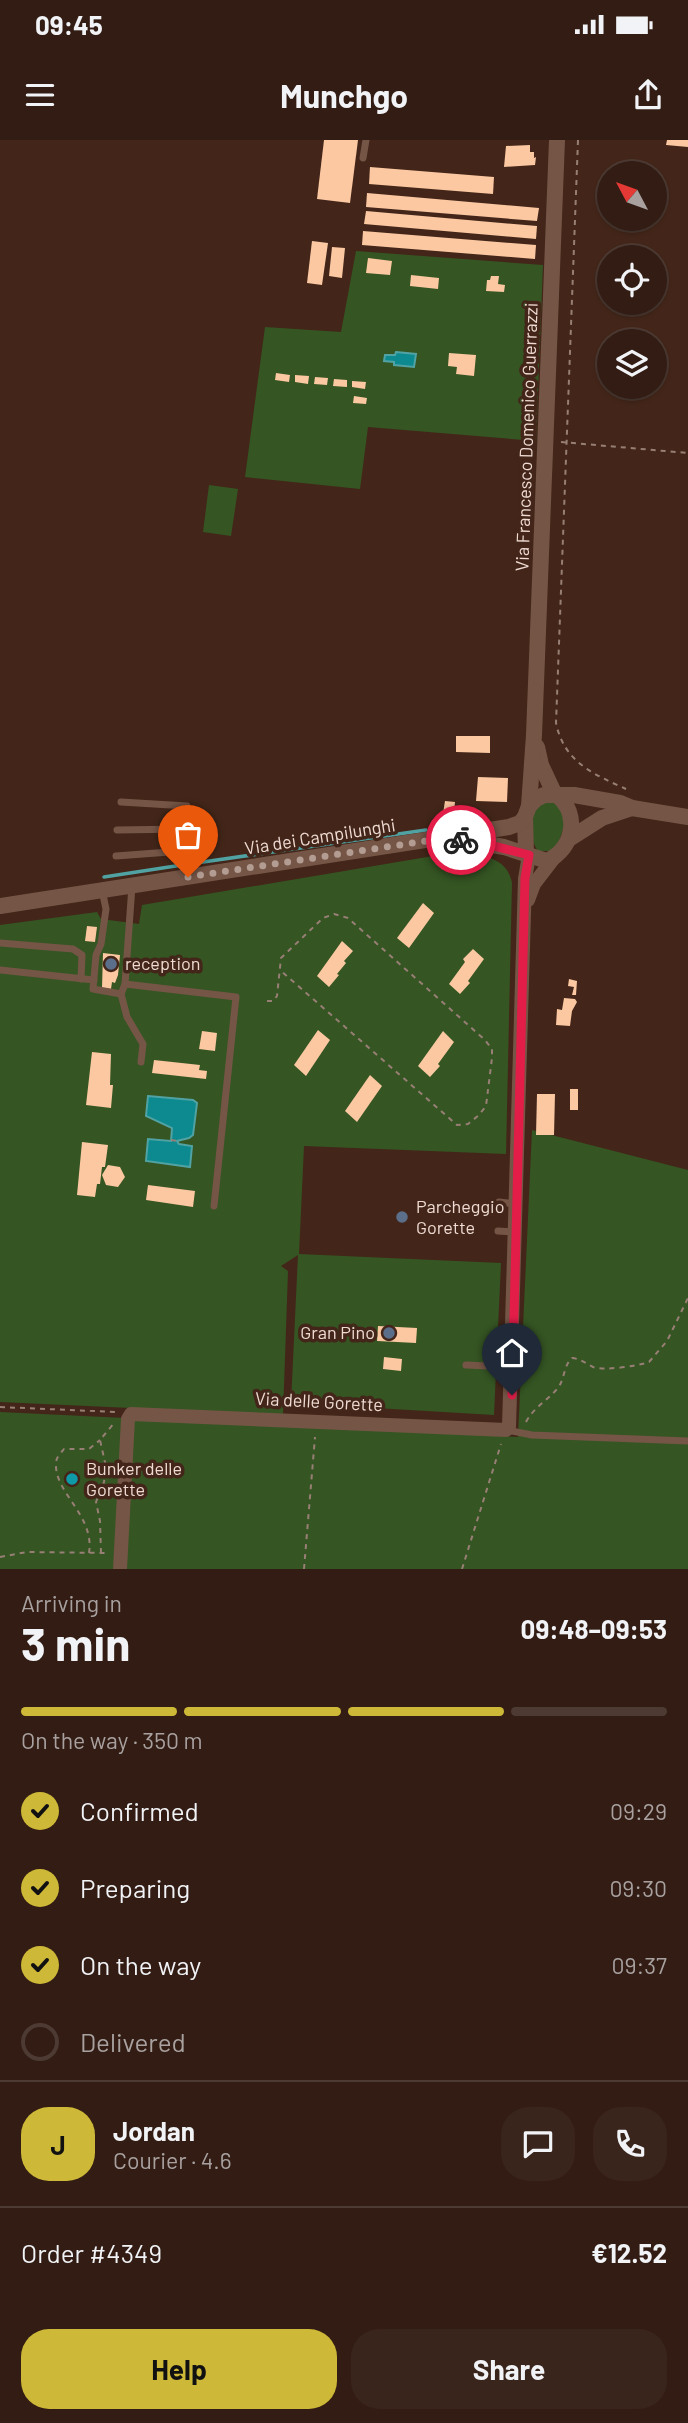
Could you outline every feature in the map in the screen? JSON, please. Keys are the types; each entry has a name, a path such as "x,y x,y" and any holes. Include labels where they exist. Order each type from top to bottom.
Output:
{"street":[{"name":"Via Francesco Domenico Guerrazzi","path":"527,812 534,735 557,140"},
{"name":"Via Francesco Domenico Guerrazzi","path":"534,735 541,765 559,792"},
{"path":"559,792 572,817 569,839"},
{"path":"513,1431 512,1367 525,878 528,854 527,812 536,799 559,792 688,817"},
{"path":"525,907 534,884 569,839 602,818 632,808"},
{"name":"Via dei Campilunghi","path":"0,906 509,827 520,823 527,812"},
{"name":"Via dei Campilunghi","path":"439,839 478,842 528,854"},
{"path":"528,854 547,861 554,858"},
{"name":"Via delle Gorette","path":"120,1569 128,1419 131,1414 513,1431"}],"lane":[{"path":"363,158 366,140"},
{"path":"121,802 187,806 183,852 188,877"},
{"path":"117,830 185,829"},
{"path":"116,856 183,852"},
{"path":"132,886 125,984 121,994 127,1017 143,1044 141,1062"},
{"path":"102,890 106,909 102,944 96,956 93,989 121,994"},
{"path":"0,943 73,949 82,955 81,979"},
{"path":"0,970 94,980"},
{"path":"125,984 236,998 214,1206"},
{"path":"499,1202 516,1204"},
{"path":"498,1231 516,1232"},
{"path":"466,1365 512,1367"},
{"path":"513,1431 688,1441"}],"path":[{"path":"578,140 556,723 562,744 574,760 592,774 626,790"},
{"path":"546,440 688,453"},
{"path":"267,1001 273,1001 277,996 281,958 323,918 334,914 348,918 492,1049 486,1107 468,1124 457,1125 280,970"},
{"path":"172,1140 177,1141"},
{"path":"462,1569 513,1431 560,1385 569,1360 576,1358 593,1367 606,1368 646,1364 667,1341 688,1298"},
{"path":"0,1407 119,1412 118,1419 89,1449 64,1449 56,1459 62,1486 74,1503 91,1539 89,1553"},
{"path":"304,1569 317,1422"},
{"path":"100,1440 106,1467 104,1482 96,1502 100,1521 101,1553"},
{"path":"0,1557 27,1552 121,1554"}],"green space":[{"path":"356,251 543,265 536,441 368,427 360,489 245,477 265,327 341,332"},
{"path":"209,485 238,489 231,536 203,532"},
{"path":"553,802 568,815 558,844 550,851 538,851 532,834 534,808 536,803"},
{"path":"474,854 499,862 507,870 512,883 506,1154 304,1146 299,1254 501,1263 494,1415 291,1403 298,1255 281,1266 288,1271 283,1415 0,1402 0,925 97,912 101,919 139,924 142,905 439,855"},
{"path":"532,1130 688,1170 688,1569 0,1569 0,1412 518,1437"}],"water":[{"path":"396,352 416,354 414,367 384,361 385,355 395,355"},
{"path":"148,1096 193,1100 197,1103 193,1135 177,1141 179,1144 192,1146 190,1167 146,1161 148,1139 171,1141 172,1128 146,1116"}],"building":[{"path":"324,140 358,140 350,203 317,199"},
{"path":"667,140 688,140 688,147 666,145"},
{"path":"530,145 530,152 534,152 534,158 536,157 535,165 504,167 506,146"},
{"path":"370,167 494,177 493,194 369,184"},
{"path":"367,193 539,208 537,221 366,207"},
{"path":"366,211 537,226 536,239 364,224"},
{"path":"363,231 536,245 535,259 362,245"},
{"path":"312,241 328,243 322,285 307,283"},
{"path":"332,247 345,248 342,278 329,276"},
{"path":"368,258 392,261 390,275 366,273"},
{"path":"411,275 439,278 438,289 410,286"},
{"path":"491,276 499,276 498,284 505,285 504,292 486,291 487,280 490,280"},
{"path":"449,353 476,355 474,376 456,374 457,367 448,366"},
{"path":"276,373 290,375 289,382 275,380"},
{"path":"295,375 309,376 308,384 295,382"},
{"path":"315,377 328,378 327,385 314,384"},
{"path":"334,379 347,380 347,387 333,386"},
{"path":"352,381 366,382 365,389 352,387"},
{"path":"354,396 367,398 366,404 353,403"},
{"path":"456,736 490,736 490,753 456,752"},
{"path":"478,777 508,778 507,802 476,801"},
{"path":"445,801 455,802 453,821 442,820"},
{"path":"423,903 434,913 409,948 397,938"},
{"path":"87,926 97,927 95,942 85,941"},
{"path":"342,941 353,951 329,987 317,976"},
{"path":"473,949 484,959 460,994 449,984 465,962 463,959"},
{"name":"reception","path":"103,953 120,955 118,975 115,983 112,982 111,989 102,988"},
{"path":"569,979 577,981 576,995 572,995 574,987 568,986"},
{"path":"564,998 575,999 577,1002 572,1011 570,1026 556,1025 557,1009 562,1010"},
{"path":"318,1030 330,1040 306,1076 294,1065"},
{"path":"202,1031 217,1033 215,1051 199,1049"},
{"path":"443,1031 454,1042 430,1077 418,1066"},
{"path":"92,1052 111,1054 111,1108 86,1105"},
{"path":"154,1060 200,1065 199,1070 207,1071 206,1079 152,1073"},
{"path":"370,1075 382,1086 357,1122 345,1111"},
{"path":"570,1089 578,1089 578,1110 570,1110"},
{"path":"537,1094 555,1094 554,1135 536,1135"},
{"path":"82,1142 108,1145 105,1167 102,1167 95,1197 77,1195"},
{"path":"108,1165 120,1167 125,1177 118,1187 106,1185 102,1175"},
{"path":"148,1185 195,1191 193,1207 146,1200"},
{"path":"378,1326 417,1328 416,1343 377,1341"},
{"path":"384,1357 402,1359 401,1371 383,1369"}],"waterway":[{"path":"189,864 426,830"},
{"path":"104,877 182,865"}],"way so far":[{"path":"188,877 439,839 461,840"}],"place":[{"name":"reception","path":"111,964"},
{"name":"Parcheggio Gorette","path":"402,1217"},
{"name":"Gran Pino","path":"389,1333"},
{"name":"Bunker delle Gorette","path":"72,1479"}],"route":[{"path":"461,840 504,847 529,855 525,878 512,1395"}]}
